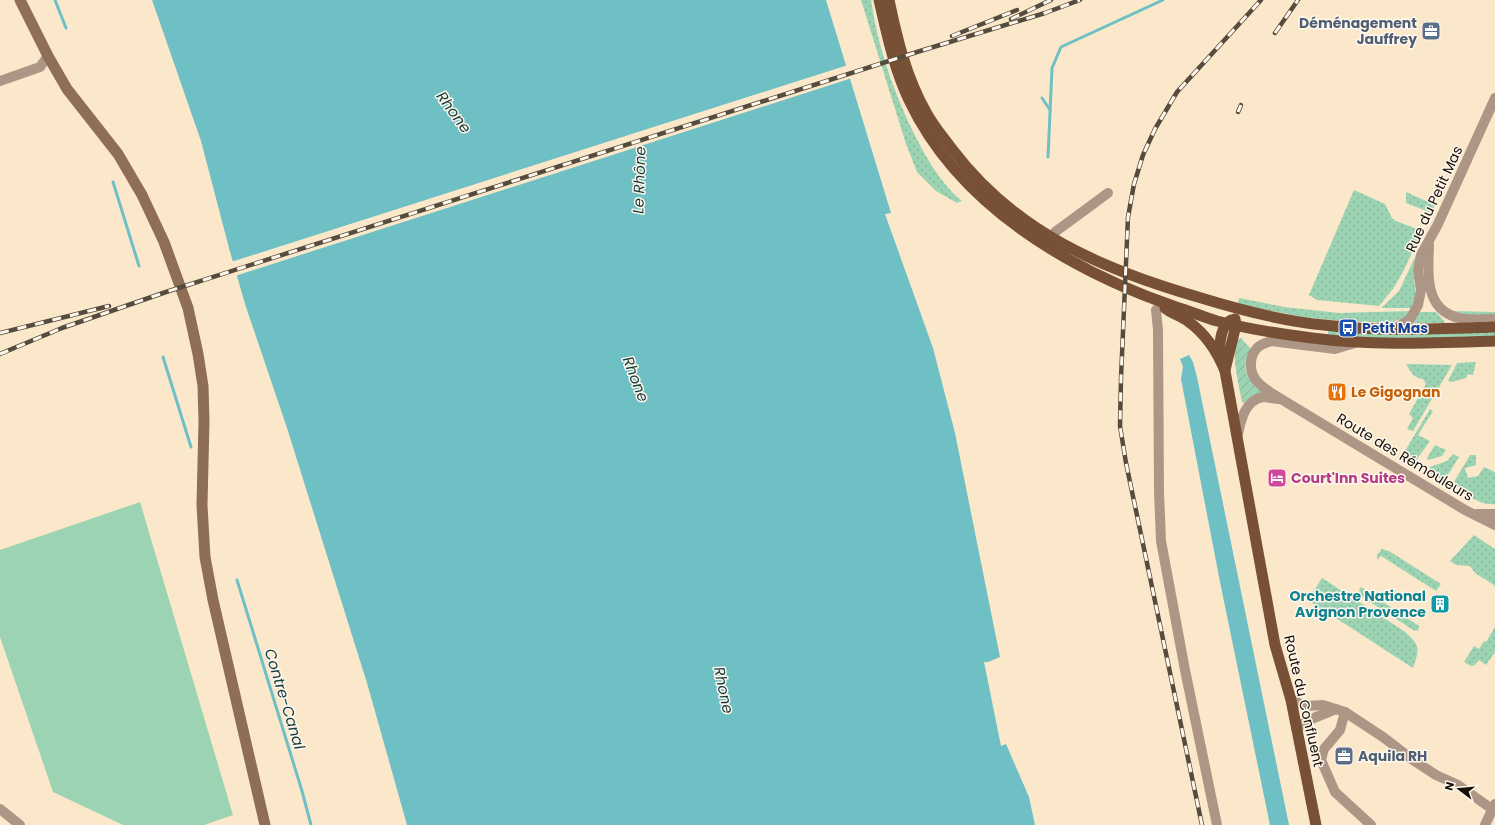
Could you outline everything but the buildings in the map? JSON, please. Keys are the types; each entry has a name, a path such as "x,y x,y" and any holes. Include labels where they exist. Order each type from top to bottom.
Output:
{"main road":[{"path":"20,0 48,56 68,89 118,154 142,194 164,242 188,308 203,386 204,421 202,505 205,557 213,600 264,825"},
{"path":"879,0 889,43 901,80 910,102 941,152 961,175 1004,216 1052,250 1097,275 1151,298 1216,320 1233,322 1301,337 1358,342 1439,343 1495,341"},
{"path":"889,0 896,33 908,72 923,106 938,130 958,157 983,185 1017,214 1051,237 1103,264 1166,288 1265,316 1348,328 1444,329 1495,327"},
{"path":"1151,298 1167,310 1188,321 1202,333 1219,355"},
{"path":"1221,304 1230,312 1233,322 1225,371"},
{"path":"1219,355 1222,332 1233,322 1246,318 1289,327 1323,325"},
{"name":"Route du Confluent","path":"1219,355 1225,371 1238,434 1275,645 1291,700 1316,825"}],"street":[{"path":"0,81 40,67 48,56"},
{"name":"Rue du Petit Mas","path":"1395,329 1410,318 1418,305 1421,290 1418,270 1421,255 1429,243 1490,121 1495,98"},
{"path":"1051,237 1055,232 1108,193"},
{"path":"1429,243 1428,278 1433,298 1441,309 1450,315 1464,319 1495,319"},
{"path":"1156,310 1158,330 1159,492 1161,541 1185,670 1217,825"},
{"name":"Route des Rémouleurs","path":"1358,342 1335,349 1271,342 1263,344 1257,348 1253,355 1251,370 1253,376 1262,386 1281,399 1410,478 1465,510 1495,524"},
{"path":"1238,434 1246,409 1253,402 1263,397 1281,399"},
{"path":"1474,514 1495,514"},
{"path":"1291,700 1306,706 1323,705 1340,710 1383,737 1412,760 1494,807 1485,825"},
{"path":"1296,728 1309,720 1340,710"},
{"path":"1340,710 1340,730 1324,749 1321,760 1335,792 1371,825"},
{"path":"0,810 20,825"}],"green space":[{"path":"861,0 871,0 883,55 899,101 910,125 934,169 948,187 962,201 957,203 936,191 917,172 906,144"},
{"path":"1354,190 1385,204 1392,218 1396,221 1422,231 1404,270 1393,289 1379,306 1317,300 1309,295"},
{"path":"1406,192 1435,205 1429,218 1427,217 1429,212 1406,203"},
{"path":"1416,255 1413,269 1416,298 1412,308 1381,308 1399,291"},
{"path":"1239,298 1284,307 1339,313 1410,311 1410,315 1391,323 1342,321 1303,317 1238,304"},
{"path":"1454,311 1495,312 1495,317 1466,316"},
{"path":"1420,312 1436,312 1445,322 1411,323"},
{"path":"1495,330 1495,337 1385,339 1328,336 1328,331"},
{"path":"1241,338 1251,349 1247,356 1247,374 1254,384 1266,392 1246,404 1242,402 1235,363 1235,347 1237,340"},
{"path":"1476,362 1473,375 1468,374 1466,378 1452,382 1448,381 1457,363"},
{"path":"1406,364 1452,365 1413,431 1407,429 1413,418 1409,414 1426,384 1423,379 1413,374"},
{"path":"1430,409 1433,411 1418,435 1430,441 1415,462 1402,456"},
{"path":"1435,445 1446,450 1442,456 1428,460 1427,458"},
{"path":"1453,454 1459,457 1444,481 1428,472 1430,467 1447,461"},
{"path":"1470,455 1476,455 1476,465 1465,468 1468,478 1478,476 1484,467 1495,472 1495,504 1483,503 1472,498 1454,482"},
{"path":"140,502 233,815 204,825 123,825 53,792 0,637 0,550"},
{"path":"1474,535 1495,549 1495,587 1475,573 1470,566 1456,565 1450,561"},
{"path":"1382,549 1389,551 1441,584 1436,591 1381,556 1377,560 1377,555"},
{"path":"1322,578 1404,631 1413,640 1417,647 1417,656 1413,668 1308,600"},
{"path":"1361,587 1419,626 1418,631 1413,630 1361,596 1359,590"},
{"path":"1495,627 1495,652 1486,665 1479,660 1475,665 1471,666 1464,662 1474,646 1479,649 1484,641 1486,642"}],"water":[{"path":"152,0 826,0 891,213 885,214 933,348 955,433 1000,657 984,662 1001,746 1006,744 1029,797 1035,825 407,825 367,683 287,428 245,304 201,141"},
{"path":"1189,355 1193,362 1197,377 1289,825 1270,825 1220,582 1181,379 1183,367 1180,359"}],"pier":[{"path":"848,65 852,78 235,276 231,262"}],"waterway":[{"name":"Contre-Canal","path":"55,0 66,28"},
{"path":"1048,157 1052,68 1061,47 1163,0"},
{"path":"1042,98 1050,110"},
{"name":"Contre-Canal","path":"113,182 139,266"},
{"name":"Contre-Canal","path":"163,357 191,447"},
{"name":"Contre-Canal","path":"237,580 302,791 311,825"}],"railway":[{"path":"1011,19 1051,0"},
{"path":"0,354 62,328 166,292 917,52 1045,13 1080,0"},
{"path":"1202,825 1126,463 1120,426 1128,217 1134,184 1143,155 1155,129 1177,92 1261,0"},
{"path":"1275,33 1298,0"},
{"path":"952,36 1017,10"},
{"path":"1238,112 1241,105"},
{"path":"0,333 109,306"}],"place":[{"name":"Déménagement Jauffrey","path":"1431,31"},
{"name":"Petit Mas","path":"1348,328"},
{"name":"Le Gigognan","path":"1337,392"},
{"name":"Court'Inn Suites","path":"1277,478"},
{"name":"Orchestre National Avignon Provence","path":"1440,604"},
{"name":"Aquila RH","path":"1344,756"}],"water label":[{"name":"Rhone","path":"454,112"},
{"name":"Le Rhône","path":"639,180"},
{"name":"Rhone","path":"636,379"},
{"name":"Rhone","path":"724,690"}]}
